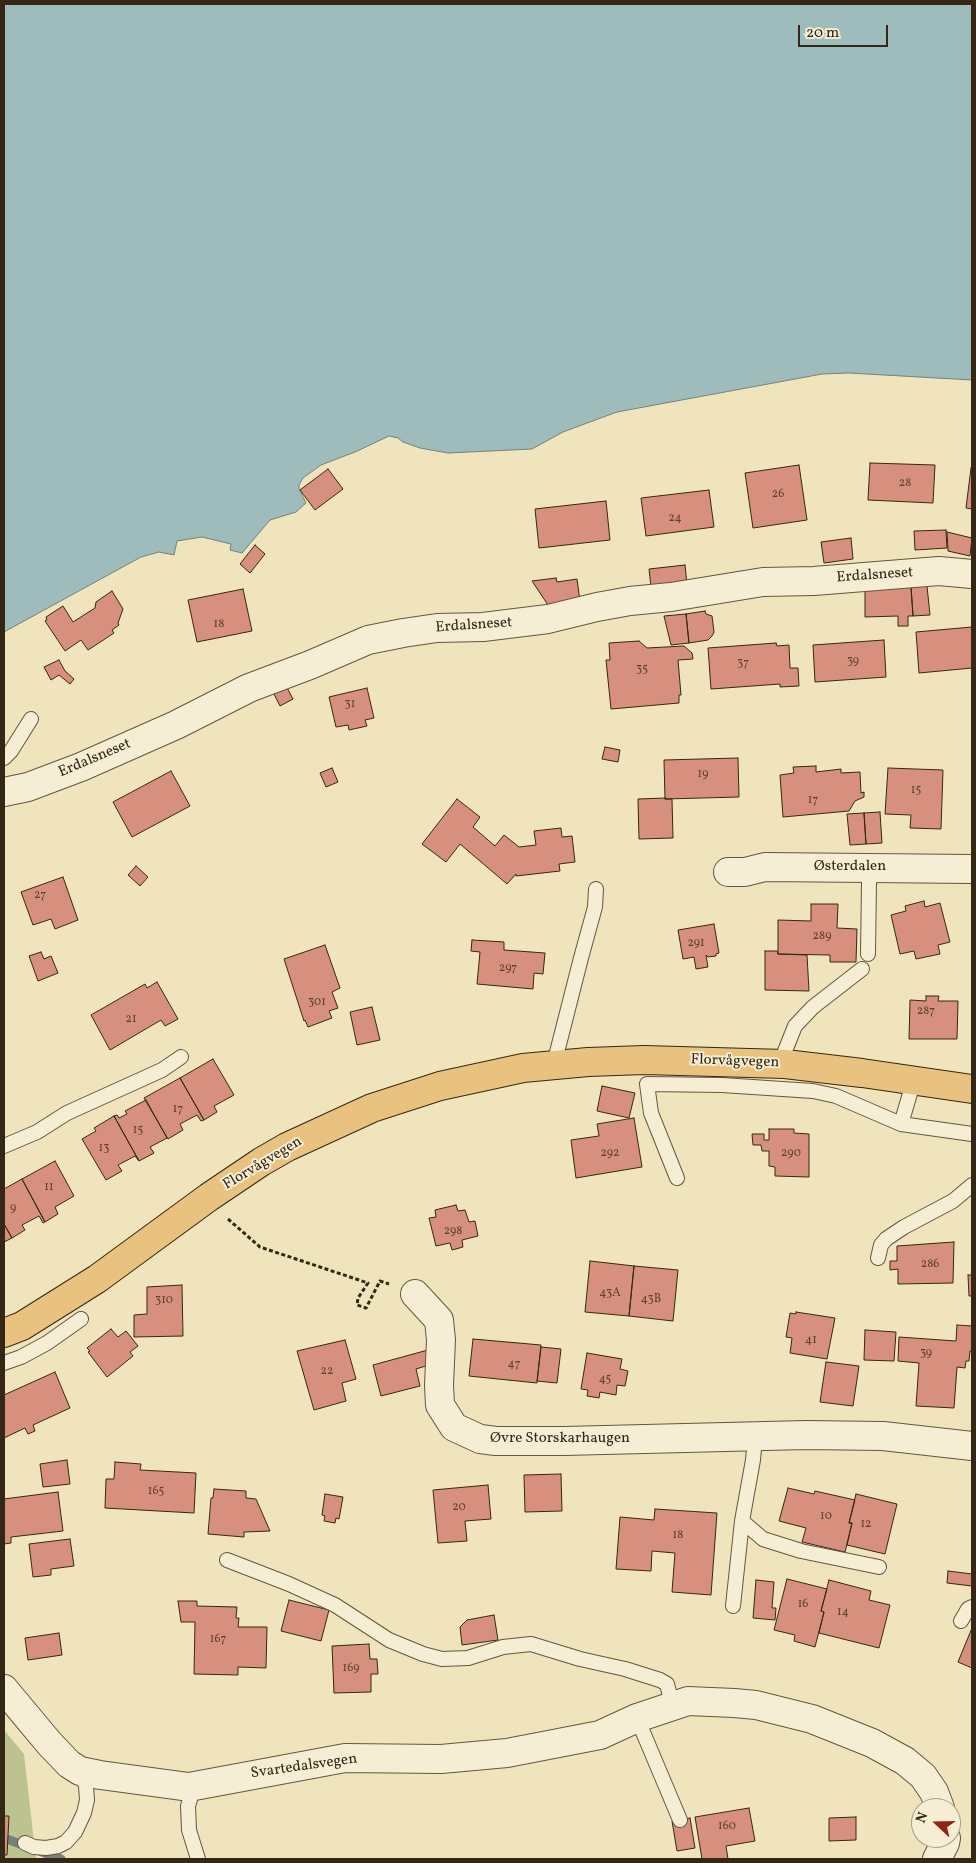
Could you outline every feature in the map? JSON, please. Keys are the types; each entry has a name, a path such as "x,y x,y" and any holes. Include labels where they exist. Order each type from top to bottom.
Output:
{"main road":[{"name":"Florvågvegen","path":"4,1333 22,1326 63,1301 261,1162 314,1134 372,1108 478,1076 554,1064 644,1060 785,1064 972,1089"}],"street":[{"name":"Erdalsneset","path":"4,792 28,787 81,767 176,725 249,688 368,640 437,628 483,627 548,619 630,601 671,597 763,582 940,571 972,574"},
{"name":"Østerdalen","path":"728,872 745,872 765,867 972,869"},
{"name":"Øvre Storskarhaugen","path":"415,1294 438,1320 441,1340 440,1405 454,1428 480,1438 496,1441 806,1435 883,1436 972,1446"},
{"name":"Svartedalsvegen","path":"4,1689 49,1743 69,1764 80,1771 154,1783 189,1787 344,1758 441,1759 507,1753 600,1734 637,1718 688,1702 734,1702 756,1705 812,1719 872,1743 905,1761 923,1776 936,1798"}],"lane":[{"path":"4,758 31,719"},
{"path":"868,954 869,883 872,867"},
{"path":"554,1064 580,958 595,907 596,889"},
{"path":"785,1064 785,1051 795,1026 813,1007 862,969"},
{"path":"4,1146 38,1132 67,1113 162,1070 181,1057"},
{"path":"901,1124 914,1080"},
{"name":"Florvågvegen","path":"676,1178 651,1113 648,1084 722,1085 813,1091 836,1096 901,1124 972,1134"},
{"path":"878,1258 881,1245 886,1239 904,1227 953,1201 972,1184"},
{"path":"4,1363 21,1357 47,1343 81,1319"},
{"path":"733,1606 742,1521 753,1460 755,1437"},
{"path":"742,1521 763,1539 801,1551 879,1567"},
{"path":"227,1560 335,1605 389,1640 423,1654 442,1660 468,1658 502,1647 531,1644 580,1660 625,1669 660,1680 667,1684 670,1696 669,1708"},
{"path":"961,1621 968,1609 972,1607"},
{"path":"637,1718 680,1820"},
{"path":"25,1843 34,1847 58,1846 66,1842 75,1832 87,1800 86,1786 80,1771"},
{"path":"194,1785 188,1806 189,1830 198,1859"}],"path":[{"path":"222,1214 260,1247 368,1283 358,1298 357,1305 366,1308 380,1281 415,1294"}],"green space":[{"path":"4,1730 24,1754 36,1859 4,1859"}],"water":[{"path":"4,4 972,4 972,380 849,373 822,374 617,412 563,432 532,449 448,453 420,448 389,436 321,465 303,478 299,489 306,503 296,512 270,520 242,553 230,550 231,544 202,537 177,541 174,555 159,552 141,557 4,632"}],"building":[{"path":"870,463 935,465 933,503 868,500"},
{"path":"799,465 807,520 753,528 745,473"},
{"path":"972,468 972,509 966,508"},
{"path":"328,469 343,489 315,510 300,490"},
{"path":"709,490 714,527 646,536 641,498"},
{"path":"606,501 610,540 539,548 535,509"},
{"path":"946,530 947,548 915,550 914,531"},
{"path":"947,532 972,538 970,556 948,551"},
{"path":"851,538 853,559 824,563 821,542"},
{"path":"255,545 265,554 250,573 240,564"},
{"path":"685,565 687,584 651,587 649,569"},
{"path":"556,578 557,582 577,579 580,601 548,605 532,581"},
{"path":"927,586 930,615 913,616 911,587"},
{"path":"911,587 913,616 908,616 908,626 898,626 898,616 865,617 865,588"},
{"path":"243,589 252,631 197,642 188,600"},
{"path":"112,591 123,609 119,625 112,630 114,633 88,650 81,640 65,651 45,621 47,620 46,617 63,606 73,622 95,608 96,602"},
{"path":"705,611 706,614 712,616 714,632 712,636 708,640 689,643 686,614"},
{"path":"686,614 689,643 671,645 664,616"},
{"path":"972,627 972,668 919,673 916,632"},
{"path":"884,640 886,677 815,682 813,645"},
{"path":"639,641 647,648 684,646 692,653 693,659 678,660 681,695 679,695 679,703 611,709 606,660 610,660 609,643"},
{"path":"776,643 777,646 789,645 790,668 798,668 799,686 780,687 780,684 711,689 708,648"},
{"path":"59,660 65,671 74,679 70,684 59,675 51,680 44,667"},
{"path":"285,684 293,699 280,706 272,690"},
{"path":"367,688 374,718 365,720 367,726 349,730 348,725 336,727 329,697"},
{"path":"605,747 620,750 618,762 602,759"},
{"path":"738,758 739,797 665,799 664,760"},
{"path":"816,766 816,772 841,769 841,773 860,772 861,793 864,792 864,797 855,801 849,811 783,817 780,775 794,773 793,767"},
{"path":"332,768 338,782 326,787 320,773"},
{"path":"888,768 943,770 941,829 910,828 911,815 885,814"},
{"path":"171,771 190,806 132,837 113,802"},
{"path":"457,799 480,817 473,827 495,846 504,835 519,847 536,845 534,831 561,828 562,837 572,836 575,862 559,864 560,871 516,876 516,874 507,884 460,844 446,862 422,844"},
{"path":"638,799 672,799 673,838 639,839"},
{"path":"880,812 882,843 866,844 864,813"},
{"path":"864,813 866,844 850,845 847,814"},
{"path":"136,866 148,877 140,886 128,875"},
{"path":"63,877 78,920 55,929 51,919 33,925 21,892"},
{"path":"924,901 925,907 940,903 950,942 938,945 940,954 916,959 914,951 900,954 891,915 906,911 905,906"},
{"path":"811,904 838,904 837,928 857,929 856,962 830,962 830,955 778,954 778,920 811,921"},
{"path":"714,924 719,953 716,956 708,957 706,955 708,967 696,969 694,957 683,959 678,930"},
{"path":"472,940 504,942 504,950 545,953 543,974 534,973 533,989 477,984 480,952 471,951"},
{"path":"325,945 340,988 332,992 338,1008 329,1011 332,1018 308,1027 304,1021 284,959"},
{"path":"765,951 777,951 778,954 807,955 809,991 765,990"},
{"path":"41,952 44,959 51,956 58,973 38,981 29,956"},
{"path":"157,982 178,1019 165,1026 161,1020 110,1050 91,1015 145,984 147,988"},
{"path":"926,996 939,996 938,1001 958,1001 957,1039 909,1039 910,1000 926,1001"},
{"path":"372,1007 380,1040 357,1045 350,1012"},
{"path":"213,1059 234,1095 214,1106 217,1112 204,1120 180,1078"},
{"path":"180,1078 204,1120 201,1121 197,1115 180,1124 183,1130 168,1139 144,1098"},
{"path":"602,1086 635,1093 629,1118 597,1111"},
{"path":"146,1100 167,1138 150,1147 154,1153 139,1161 114,1116 117,1115 119,1118 127,1114 125,1111"},
{"path":"114,1116 139,1161 135,1156 118,1165 122,1171 106,1180 82,1139 96,1131 94,1128"},
{"path":"634,1118 642,1167 576,1178 571,1140 599,1136 597,1124"},
{"path":"769,1129 794,1129 794,1133 809,1134 809,1177 775,1176 775,1167 769,1166 769,1151 762,1151 761,1145 753,1145 752,1134 764,1134 764,1140 769,1140"},
{"path":"55,1161 74,1196 55,1207 58,1214 45,1222 22,1179"},
{"path":"22,1179 45,1222 43,1223 39,1216 22,1225 25,1230 12,1238 4,1224 4,1189"},
{"path":"456,1205 458,1211 465,1210 469,1222 475,1221 478,1236 462,1240 463,1247 452,1250 450,1243 436,1246 429,1218 436,1217 435,1210"},
{"path":"4,1224 12,1238 4,1242"},
{"path":"954,1242 953,1283 898,1284 898,1269 890,1270 890,1261 897,1261 897,1246"},
{"path":"590,1261 634,1266 629,1316 585,1312"},
{"path":"634,1266 678,1270 673,1321 629,1316"},
{"path":"968,1275 972,1275 972,1296 969,1296"},
{"path":"182,1285 183,1336 134,1337 134,1315 147,1314 147,1287"},
{"path":"796,1312 835,1318 827,1359 790,1353 792,1338 786,1337 790,1313 796,1314"},
{"path":"957,1325 972,1326 972,1351 970,1351 969,1361 966,1361 965,1368 957,1367 954,1408 916,1406 919,1363 898,1361 899,1337 956,1341"},
{"path":"111,1329 118,1337 126,1331 138,1346 130,1352 133,1356 107,1377 87,1348"},
{"path":"865,1330 896,1332 894,1361 864,1360"},
{"path":"473,1339 541,1345 537,1383 469,1376"},
{"path":"345,1340 356,1379 342,1383 346,1401 314,1410 297,1351"},
{"path":"541,1347 561,1349 557,1383 537,1381"},
{"path":"428,1350 432,1364 416,1369 420,1386 381,1396 373,1365"},
{"path":"587,1353 622,1359 620,1369 628,1371 625,1386 617,1385 616,1395 600,1392 599,1398 587,1396 588,1390 581,1389"},
{"path":"826,1362 859,1366 853,1406 820,1402"},
{"path":"55,1372 70,1408 33,1425 35,1431 28,1434 25,1428 4,1438 4,1395"},
{"path":"67,1460 70,1484 43,1487 40,1464"},
{"path":"115,1462 141,1464 140,1470 196,1473 194,1513 105,1508 106,1479 114,1479"},
{"path":"561,1474 562,1511 525,1512 524,1475"},
{"path":"488,1485 491,1519 465,1521 467,1541 438,1543 433,1490"},
{"path":"788,1488 814,1494 815,1491 855,1500 849,1523 852,1523 845,1552 802,1542 806,1528 779,1521"},
{"path":"214,1489 246,1491 246,1498 256,1499 270,1531 244,1532 244,1537 208,1534 211,1498 213,1498"},
{"path":"58,1492 63,1531 11,1537 11,1543 4,1544 4,1499"},
{"path":"325,1494 343,1497 339,1519 336,1518 335,1523 324,1521 325,1516 322,1515"},
{"path":"856,1494 897,1504 885,1554 847,1545 852,1523 849,1523"},
{"path":"655,1509 717,1513 711,1595 672,1592 675,1553 652,1551 651,1571 616,1569 620,1517 654,1520"},
{"path":"70,1539 74,1566 51,1569 51,1575 33,1577 29,1544"},
{"path":"948,1571 972,1574 972,1586 947,1583"},
{"path":"787,1579 827,1589 821,1611 824,1612 815,1647 794,1641 795,1635 774,1630"},
{"path":"756,1580 774,1582 772,1608 776,1608 775,1620 753,1618"},
{"path":"829,1580 871,1591 869,1600 890,1605 879,1648 819,1633 824,1612 821,1611"},
{"path":"289,1600 329,1610 321,1641 281,1631"},
{"path":"178,1601 197,1601 197,1606 237,1607 236,1618 239,1618 238,1627 267,1627 266,1668 238,1667 238,1675 194,1674 195,1622 181,1622"},
{"path":"494,1615 498,1640 462,1645 460,1627 467,1620"},
{"path":"972,1628 972,1668 958,1662"},
{"path":"59,1633 62,1655 28,1660 25,1638"},
{"path":"369,1644 370,1659 377,1659 378,1674 371,1674 371,1692 334,1693 332,1646"},
{"path":"749,1808 755,1841 726,1846 728,1859 702,1859 695,1817"},
{"path":"4,1816 9,1816 7,1855 4,1855"},
{"path":"856,1817 856,1840 829,1841 829,1818"},
{"path":"690,1818 695,1848 677,1851 672,1821"}],"waterway":[{"path":"4,1838 61,1859"}]}
